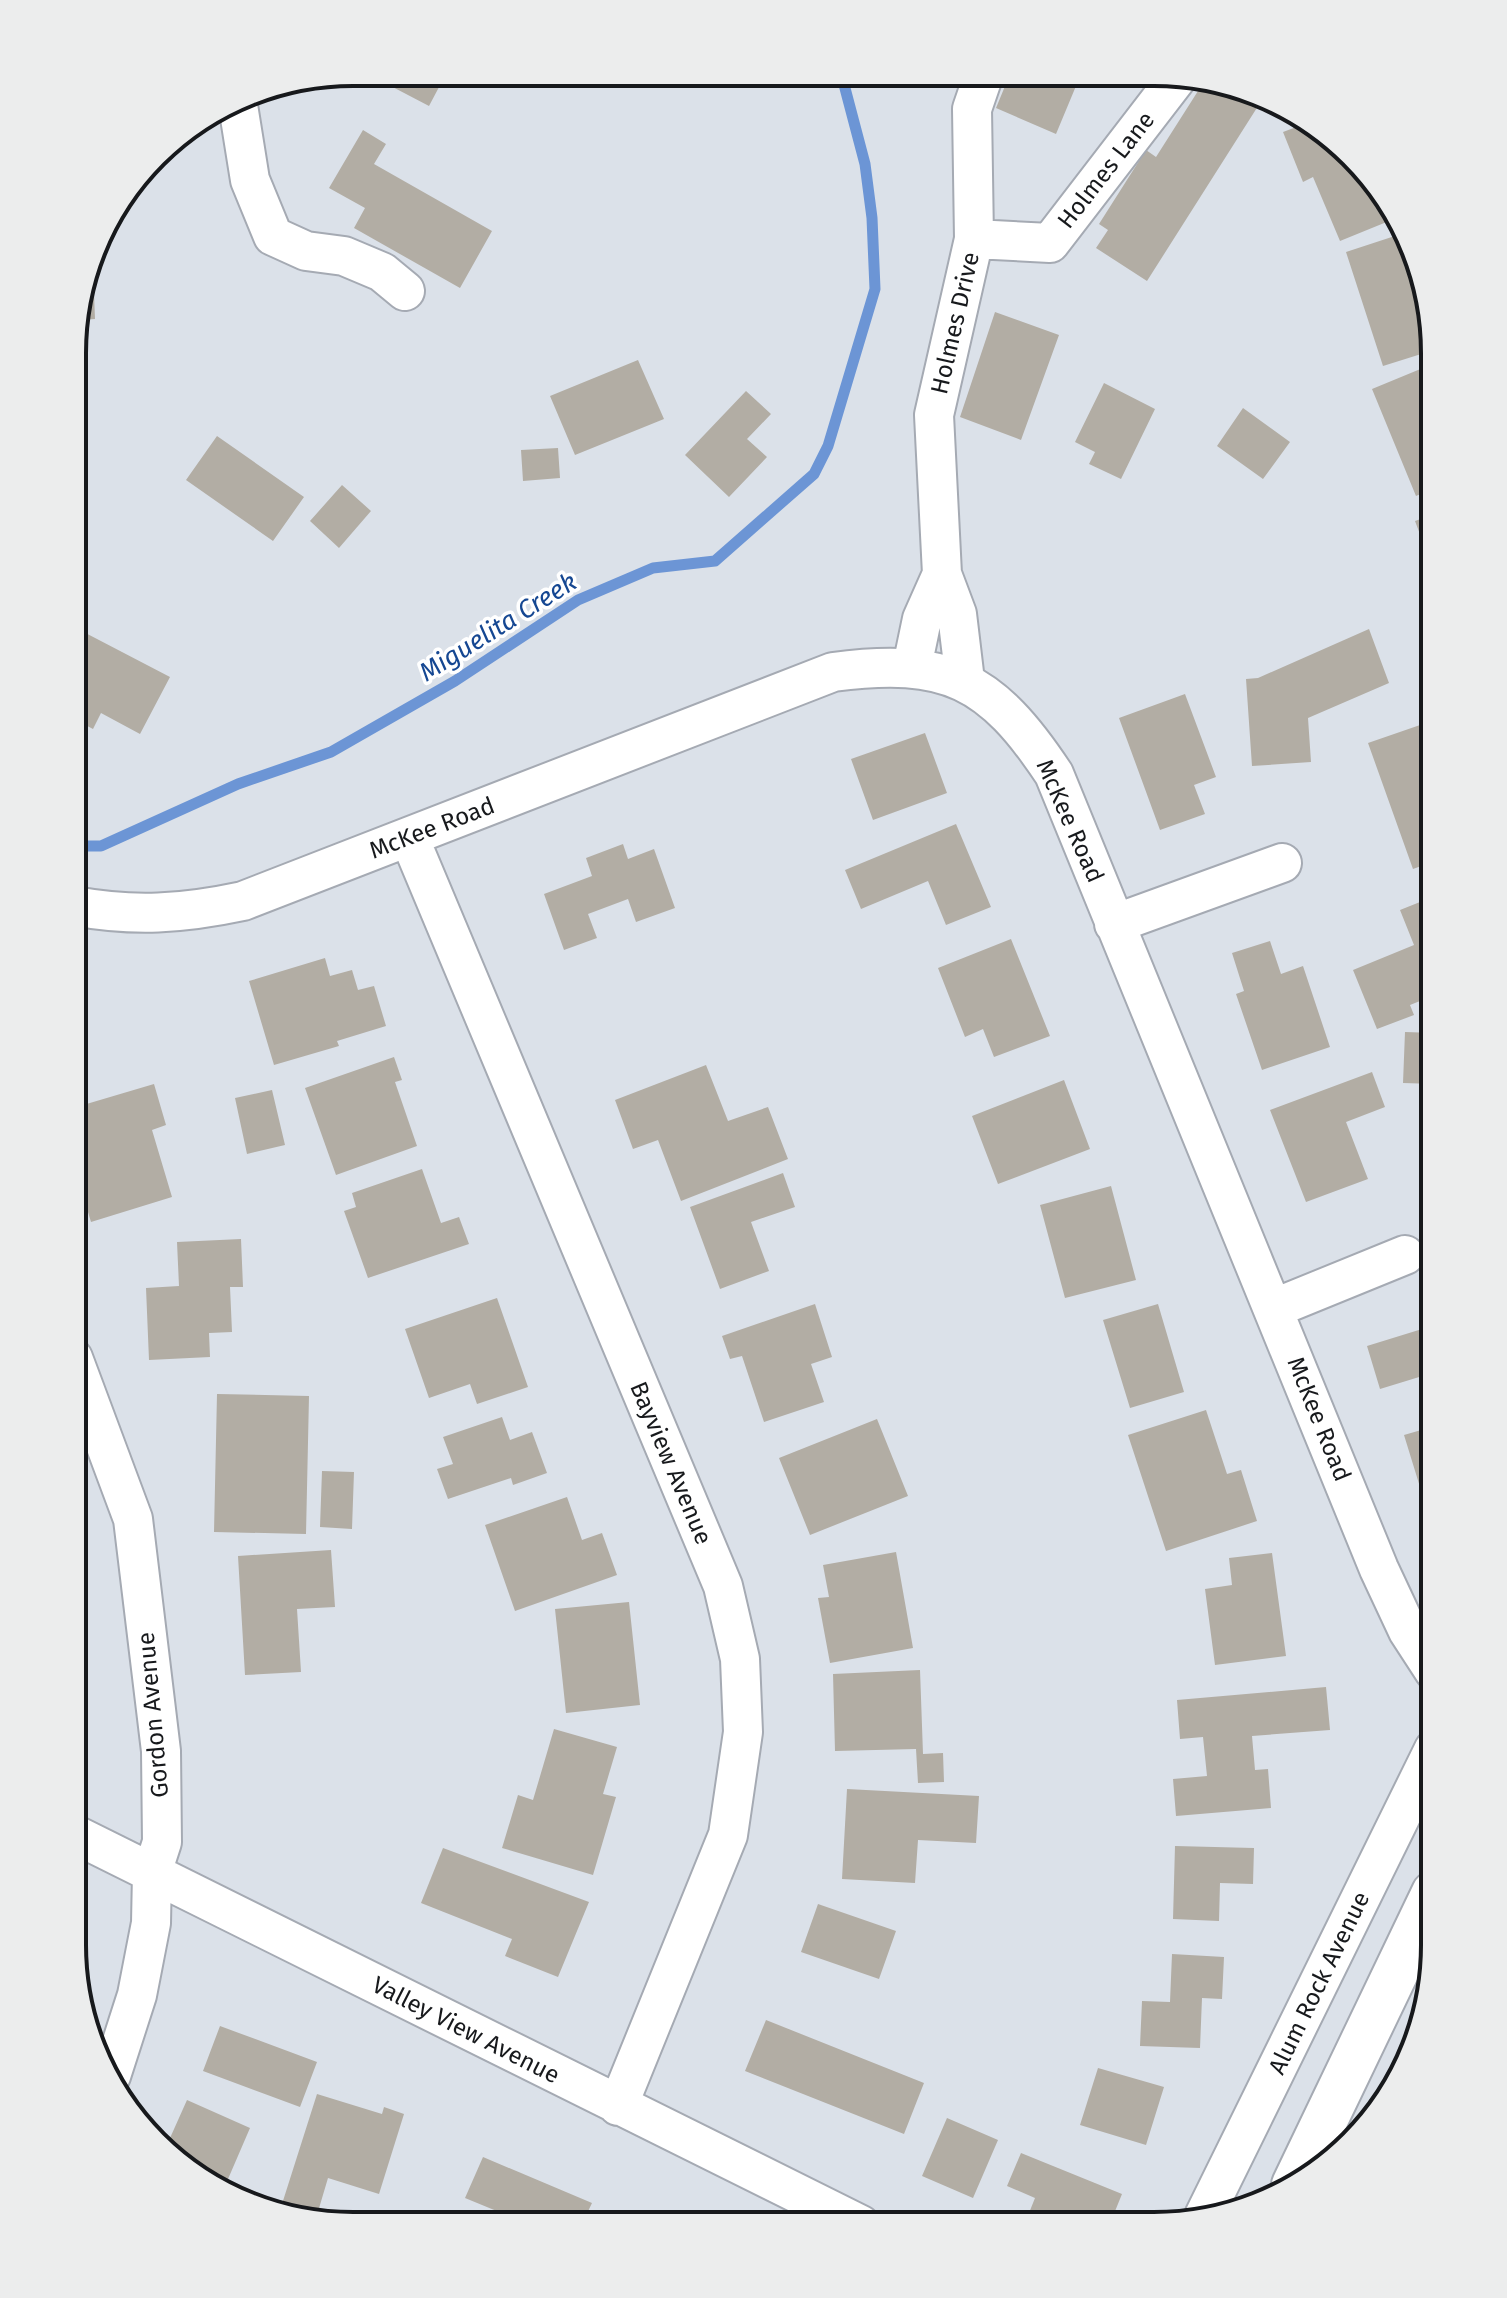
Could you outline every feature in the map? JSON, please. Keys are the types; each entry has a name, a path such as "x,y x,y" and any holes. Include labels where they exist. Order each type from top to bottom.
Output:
{"main road":[{"path":"1303,2166 1420,1922"}],"street":[{"name":"Holmes Drive","path":"965,681 957,614 942,574 934,415 974,239 972,109 980,86"},
{"name":"Holmes Lane","path":"974,239 1050,243 1170,87"},
{"path":"239,112 250,180 273,236 306,251 344,256 382,272 405,291"},
{"name":"Holmes Drive","path":"912,667 922,619 942,574"},
{"name":"McKee Road","path":"86,908 112,913 183,914 243,901 833,672 885,665 937,671 965,681 991,698 1026,731 1054,774 1275,1308 1379,1569 1420,1650"},
{"name":"Bayview Avenue","path":"409,837 723,1586 740,1659 743,1732 728,1835 618,2106"},
{"path":"1114,924 1282,863"},
{"path":"1275,1308 1405,1255"},
{"name":"Gordon Avenue","path":"86,1393 133,1519 161,1751 162,1842 152,1873 151,1923 137,1995 115,2064"},
{"name":"Alum Rock Avenue","path":"1209,2206 1420,1777"},
{"name":"Valley View Avenue","path":"86,1840 834,2212"}],"building":[{"path":"1005,86 1076,86 1056,134 996,108"},
{"path":"393,87 439,87 429,106"},
{"path":"1199,90 1258,107 1147,281 1096,248 1108,230 1099,224 1146,150 1156,157"},
{"path":"1296,127 1317,141 1366,190 1386,222 1340,241 1313,177 1303,182 1283,132"},
{"path":"363,130 386,144 374,164 492,231 460,288 354,228 365,208 329,188"},
{"path":"1393,236 1407,267 1416,301 1421,354 1383,366 1346,252"},
{"path":"94,290 95,319 88,319"},
{"path":"995,312 1059,335 1021,440 960,417"},
{"path":"638,360 664,419 575,455 550,396"},
{"path":"1421,369 1421,494 1416,496 1372,389"},
{"path":"1104,383 1155,409 1121,479 1089,464 1095,452 1075,442"},
{"path":"746,391 771,414 747,439 767,457 729,497 685,455"},
{"path":"1243,408 1290,442 1263,479 1217,446"},
{"path":"217,436 304,497 273,541 186,480"},
{"path":"558,448 560,478 523,481 521,450"},
{"path":"342,485 371,511 339,548 310,521"},
{"path":"1421,519 1421,537 1415,521"},
{"path":"1369,629 1389,683 1308,718 1311,762 1252,766 1246,679 1258,678"},
{"path":"86,633 170,677 140,734 101,713 93,729 86,725"},
{"path":"1185,694 1216,777 1194,785 1205,814 1160,830 1119,718"},
{"path":"1421,725 1421,866 1413,869 1368,743"},
{"path":"925,733 947,793 873,820 851,759"},
{"path":"956,824 991,907 946,925 928,881 861,909 845,870"},
{"path":"623,844 628,859 654,849 675,908 636,922 628,899 588,914 597,938 564,950 544,894 592,876 586,858"},
{"path":"1421,902 1421,1001 1410,1005 1414,1015 1377,1029 1353,970 1414,945 1400,910"},
{"path":"1011,939 1050,1036 994,1057 983,1029 965,1037 938,968"},
{"path":"1270,941 1281,974 1303,966 1330,1047 1262,1070 1236,994 1244,991 1232,953"},
{"path":"325,958 330,976 352,970 358,990 374,986 386,1026 337,1041 339,1046 274,1065 249,981"},
{"path":"1405,1032 1421,1033 1421,1084 1403,1083"},
{"path":"394,1057 402,1080 395,1082 417,1146 336,1175 305,1088"},
{"path":"706,1065 728,1121 768,1107 788,1159 681,1201 658,1140 633,1149 615,1100"},
{"path":"1372,1072 1385,1107 1346,1122 1368,1179 1306,1202 1270,1110"},
{"path":"1064,1080 1090,1149 998,1184 972,1116"},
{"path":"154,1084 166,1125 152,1130 172,1197 91,1222 86,1205 86,1104"},
{"path":"272,1090 285,1145 247,1154 235,1098"},
{"path":"422,1169 441,1223 459,1217 469,1244 368,1278 344,1211 356,1207 352,1193"},
{"path":"783,1173 795,1207 751,1222 769,1271 720,1289 690,1207"},
{"path":"1111,1186 1136,1280 1065,1298 1040,1205"},
{"path":"241,1239 243,1287 230,1287 232,1332 209,1333 210,1357 149,1360 146,1288 179,1286 177,1242"},
{"path":"497,1298 528,1387 477,1404 470,1384 429,1398 405,1329"},
{"path":"815,1304 832,1357 811,1364 824,1402 764,1422 742,1356 730,1359 722,1336"},
{"path":"1158,1304 1184,1392 1130,1408 1103,1320"},
{"path":"1420,1330 1420,1377 1380,1389 1367,1346"},
{"path":"217,1394 309,1396 306,1534 214,1532"},
{"path":"1206,1410 1227,1474 1241,1470 1257,1521 1166,1551 1128,1435"},
{"path":"502,1417 510,1440 532,1432 547,1473 513,1485 511,1478 448,1499 437,1469 453,1464 443,1437"},
{"path":"877,1419 908,1496 810,1535 779,1458"},
{"path":"1420,1430 1420,1487 1404,1435"},
{"path":"322,1471 354,1472 352,1529 320,1527"},
{"path":"567,1497 582,1540 602,1533 617,1575 515,1611 485,1525"},
{"path":"331,1550 335,1607 297,1609 301,1672 245,1675 238,1556"},
{"path":"896,1552 913,1648 830,1663 818,1598 829,1597 823,1565"},
{"path":"1272,1553 1286,1656 1215,1665 1205,1589 1232,1585 1229,1558"},
{"path":"629,1602 640,1705 566,1713 555,1609"},
{"path":"920,1670 923,1754 943,1753 944,1782 918,1783 916,1749 835,1751 833,1674"},
{"path":"1326,1687 1330,1730 1252,1736 1255,1770 1268,1769 1271,1808 1176,1816 1173,1779 1207,1776 1203,1737 1180,1739 1177,1700"},
{"path":"554,1729 617,1747 603,1794 616,1797 593,1875 502,1848 518,1795 533,1800"},
{"path":"847,1789 979,1796 976,1843 918,1840 915,1883 842,1879"},
{"path":"1175,1846 1254,1848 1253,1884 1220,1883 1219,1921 1173,1919"},
{"path":"443,1848 589,1902 558,1977 505,1956 512,1939 421,1903"},
{"path":"818,1904 896,1931 879,1979 801,1952"},
{"path":"1172,1954 1224,1957 1222,1999 1202,1998 1200,2048 1140,2046 1142,2001 1170,2002"},
{"path":"766,2020 924,2083 904,2134 745,2071"},
{"path":"220,2026 317,2062 300,2107 203,2071"},
{"path":"1098,2068 1164,2087 1146,2145 1080,2125"},
{"path":"317,2094 382,2114 384,2107 404,2114 379,2194 328,2178 318,2210 282,2202"},
{"path":"187,2100 250,2128 227,2180 190,2157 170,2139"},
{"path":"947,2118 998,2140 973,2198 922,2176"},
{"path":"1021,2153 1122,2194 1115,2212 1029,2212 1035,2198 1007,2186"},
{"path":"483,2157 592,2203 588,2212 499,2212 465,2198"}],"waterway":[{"name":"Miguelita Creek","path":"86,846 101,846 238,784 331,752 455,681 578,600 653,568 715,561 814,474 828,446 875,289 872,218 865,164 845,86"}]}
